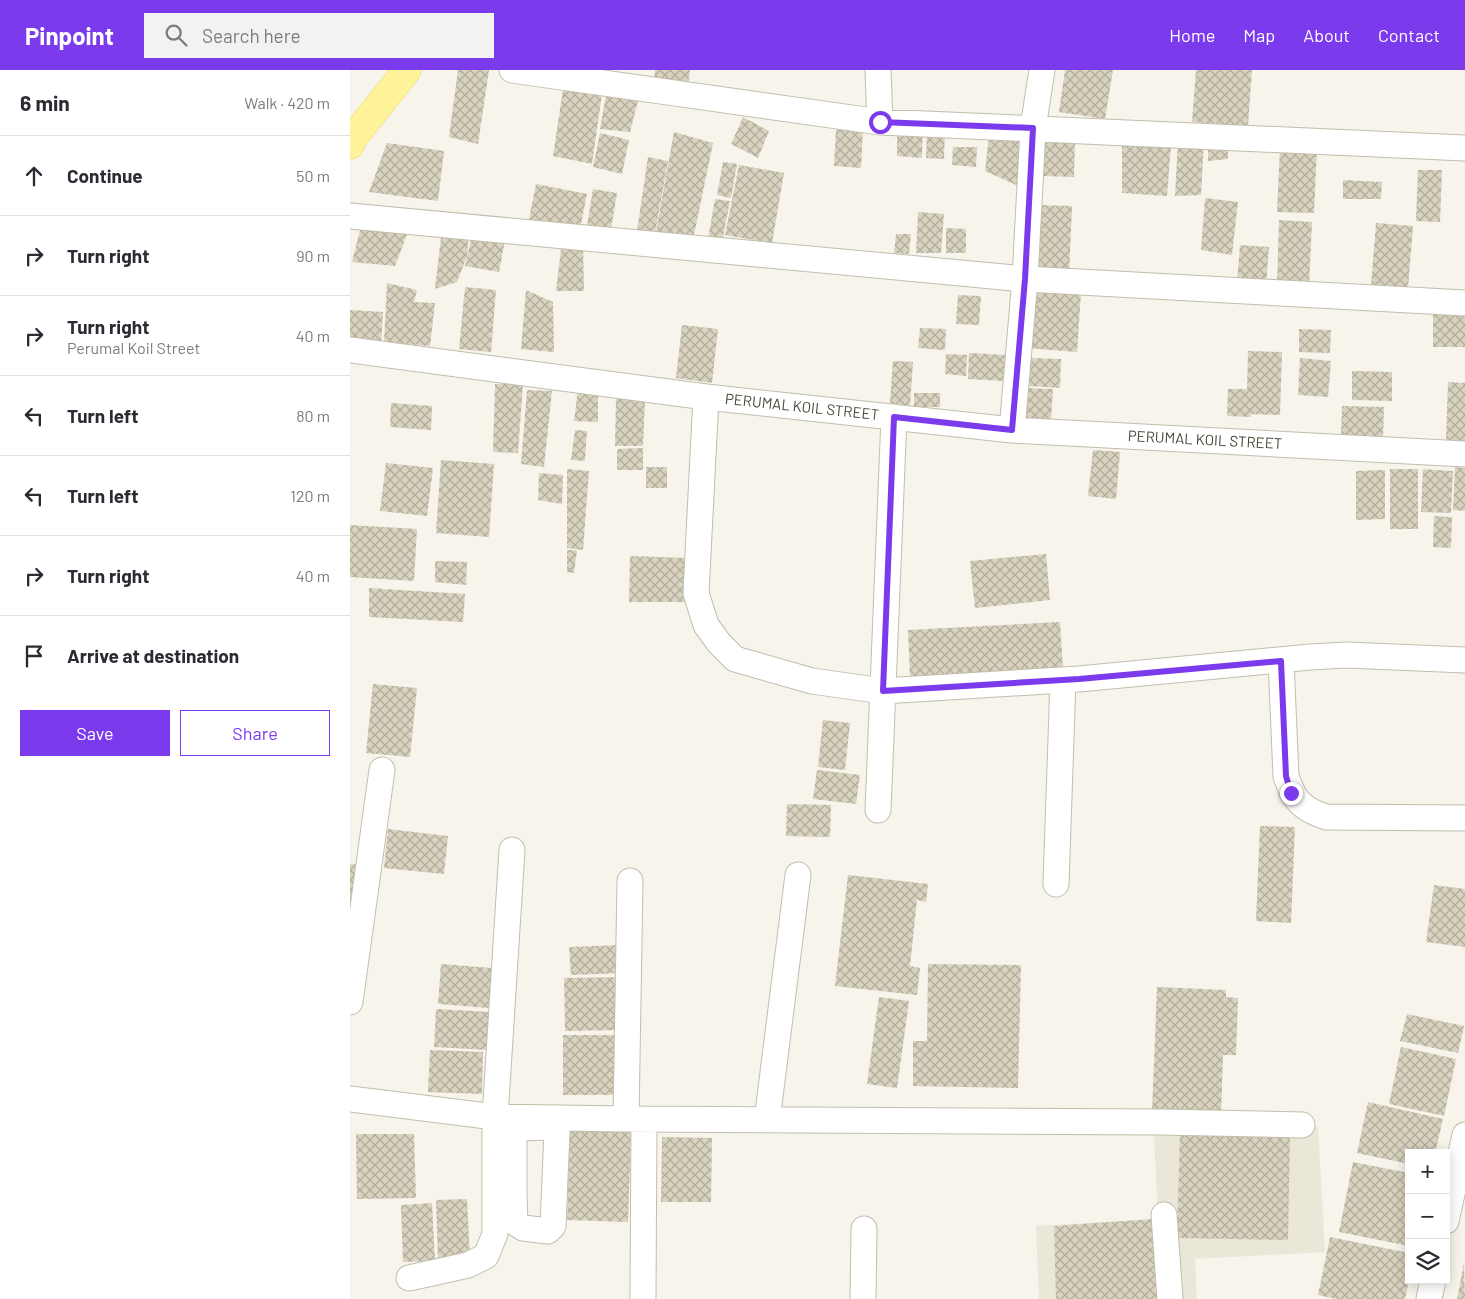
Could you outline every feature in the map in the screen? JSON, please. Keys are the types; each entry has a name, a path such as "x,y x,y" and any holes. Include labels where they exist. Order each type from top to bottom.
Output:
{"main road":[{"path":"351,136 407,70"}],"street":[{"path":"512,70 880,122 1465,148"},
{"path":"878,70 880,122"},
{"path":"1012,430 1025,279 1033,128 1042,70"},
{"path":"350,216 1025,279 1465,303"},
{"name":"PERUMAL KOIL STREET","path":"350,350 706,397 1012,430 1465,454"},
{"path":"706,397 696,593 706,625 719,644 735,659 812,681 883,691 1063,680 1347,656 1465,660"},
{"path":"878,810 894,417"},
{"path":"1281,661 1286,776 1291,793 1300,804 1311,812 1326,817 1465,818"},
{"path":"1056,884 1063,680"},
{"path":"350,1002 382,770"},
{"path":"409,1278 468,1265 486,1256 495,1234 504,1194 504,1152 495,1117 512,850"},
{"path":"768,1120 798,875"},
{"path":"630,881 635,1119 643,1299"},
{"path":"350,1099 495,1117 1160,1122 1302,1125"},
{"path":"504,1152 517,1128 551,1127 557,1131 553,1226 548,1231 523,1228 515,1223 504,1194"},
{"path":"1450,1203 1465,1135"},
{"path":"1164,1215 1170,1299"},
{"path":"863,1299 864,1229"},
{"path":"1429,1299 1432,1284"}],"shaded area":[{"path":"1318,1127 1325,1252 1195,1259 1197,1299 1039,1299 1036,1226 1158,1219 1154,1135"}],"building":[{"path":"458,70 489,70 478,144 449,137"},
{"path":"655,70 690,70 688,86 654,82"},
{"path":"1065,70 1113,70 1105,119 1059,112"},
{"path":"1196,70 1252,70 1248,126 1192,122"},
{"path":"564,83 603,87 592,164 553,156"},
{"path":"607,89 640,93 630,132 600,129"},
{"path":"743,117 769,131 758,158 731,144"},
{"path":"897,126 923,127 922,158 897,156"},
{"path":"836,129 863,130 861,168 834,166"},
{"path":"927,129 945,129 944,159 926,158"},
{"path":"674,132 713,143 693,240 655,237"},
{"path":"600,133 629,140 622,174 593,167"},
{"path":"989,135 1024,137 1023,188 985,171"},
{"path":"1208,139 1228,140 1228,159 1208,161"},
{"path":"1042,140 1075,141 1074,177 1041,176"},
{"path":"1178,140 1204,140 1201,195 1175,196"},
{"path":"387,143 444,151 438,201 369,192"},
{"path":"1122,143 1171,145 1167,196 1122,193"},
{"path":"953,147 977,147 976,167 952,165"},
{"path":"1280,147 1317,148 1314,213 1277,212"},
{"path":"648,157 668,161 655,233 637,231"},
{"path":"723,162 737,164 731,198 717,195"},
{"path":"739,165 784,173 772,243 725,235"},
{"path":"1418,170 1442,170 1440,222 1416,221"},
{"path":"1343,180 1382,182 1381,199 1343,199"},
{"path":"536,184 587,194 579,234 528,224"},
{"path":"593,189 617,193 610,235 586,232"},
{"path":"1205,198 1238,202 1232,255 1201,250"},
{"path":"715,199 730,201 722,242 708,239"},
{"path":"1040,205 1072,206 1069,277 1037,276"},
{"path":"918,212 944,214 941,253 916,253"},
{"path":"1279,220 1312,222 1309,287 1277,285"},
{"path":"1376,223 1413,226 1408,289 1371,286"},
{"path":"361,226 408,232 395,266 352,262"},
{"path":"946,228 966,229 966,253 946,253"},
{"path":"442,229 469,232 467,256 457,282 435,289"},
{"path":"473,231 506,235 499,272 465,266"},
{"path":"896,234 911,234 909,254 894,253"},
{"path":"562,241 583,245 584,291 556,291"},
{"path":"1240,245 1269,247 1266,285 1237,283"},
{"path":"387,283 417,290 414,302 435,303 430,346 384,342"},
{"path":"465,287 496,290 491,352 459,349"},
{"path":"1029,289 1081,292 1077,352 1026,348"},
{"path":"526,290 553,302 554,352 521,349"},
{"path":"958,295 981,296 979,325 956,324"},
{"path":"1433,306 1465,307 1465,347 1433,347"},
{"path":"350,310 383,312 381,344 350,342"},
{"path":"682,325 718,329 712,383 676,378"},
{"path":"920,328 946,329 945,350 918,348"},
{"path":"1299,329 1331,330 1330,353 1299,352"},
{"path":"1248,351 1282,352 1280,415 1251,414 1251,417 1227,416 1228,389 1247,389"},
{"path":"969,353 1006,355 1004,381 968,379"},
{"path":"946,354 967,355 966,376 945,374"},
{"path":"1029,358 1061,359 1060,388 1028,386"},
{"path":"1300,358 1331,361 1328,397 1298,395"},
{"path":"893,361 913,362 910,406 890,404"},
{"path":"1352,371 1392,372 1392,401 1352,400"},
{"path":"1448,382 1465,383 1465,441 1446,440"},
{"path":"495,384 523,384 518,453 493,452"},
{"path":"1023,388 1053,389 1051,420 1021,418"},
{"path":"578,389 598,389 598,422 574,421"},
{"path":"527,390 552,391 544,467 521,464"},
{"path":"914,393 940,393 940,407 914,407"},
{"path":"616,398 645,398 643,446 615,446"},
{"path":"391,403 432,406 431,430 390,427"},
{"path":"1342,406 1384,407 1383,437 1341,435"},
{"path":"575,430 587,431 585,461 571,460"},
{"path":"643,448 643,470 617,470 617,449"},
{"path":"1093,450 1120,452 1116,499 1088,496"},
{"path":"441,460 494,464 489,537 436,533"},
{"path":"386,463 433,468 427,516 380,511"},
{"path":"646,467 667,467 667,488 646,488"},
{"path":"1455,467 1465,468 1465,511 1453,510"},
{"path":"567,469 589,471 583,550 567,548"},
{"path":"1390,469 1418,469 1418,529 1390,529"},
{"path":"1423,469 1453,471 1451,513 1421,512"},
{"path":"1385,470 1385,519 1356,520 1356,471"},
{"path":"539,473 563,475 562,504 538,500"},
{"path":"1434,516 1452,517 1451,548 1433,547"},
{"path":"350,525 417,529 414,581 350,577"},
{"path":"567,550 577,550 574,573 567,572"},
{"path":"1046,554 1050,600 975,608 970,561"},
{"path":"630,556 687,558 687,602 629,602"},
{"path":"435,561 467,562 466,585 435,582"},
{"path":"369,588 465,594 463,622 369,617"},
{"path":"1060,622 1063,670 910,678 908,630"},
{"path":"373,684 417,688 410,757 366,753"},
{"path":"823,720 850,723 845,770 818,767"},
{"path":"817,770 860,775 856,804 813,799"},
{"path":"787,804 831,805 830,837 786,836"},
{"path":"1260,826 1295,827 1291,923 1256,921"},
{"path":"388,829 448,836 444,874 384,868"},
{"path":"350,864 360,865 350,918"},
{"path":"848,875 928,884 926,902 917,900 910,966 920,968 917,995 835,986"},
{"path":"1434,885 1465,889 1465,947 1426,942"},
{"path":"621,945 622,973 571,975 569,947"},
{"path":"441,964 492,968 489,1008 438,1004"},
{"path":"928,964 1021,965 1018,1088 913,1086 913,1041 927,1041"},
{"path":"623,977 623,1030 565,1031 564,978"},
{"path":"1157,987 1226,990 1226,997 1238,998 1236,1055 1223,1055 1221,1116 1152,1113"},
{"path":"879,997 909,1001 897,1088 867,1084"},
{"path":"436,1009 491,1012 489,1050 434,1047"},
{"path":"1407,1014 1464,1026 1458,1053 1400,1041"},
{"path":"563,1035 623,1035 623,1095 563,1095"},
{"path":"1401,1047 1456,1059 1444,1116 1389,1104"},
{"path":"430,1050 483,1052 482,1094 428,1092"},
{"path":"1368,1102 1443,1119 1436,1149 1405,1149 1405,1163 1357,1153"},
{"path":"570,1130 631,1132 628,1222 567,1220"},
{"path":"1180,1132 1290,1135 1288,1240 1177,1238"},
{"path":"356,1134 414,1134 416,1198 357,1199"},
{"path":"662,1137 712,1138 711,1202 661,1202"},
{"path":"1353,1162 1405,1172 1405,1245 1339,1232"},
{"path":"467,1199 470,1259 438,1261 436,1200"},
{"path":"432,1203 435,1261 403,1262 401,1205"},
{"path":"1153,1219 1160,1299 1056,1299 1054,1226"},
{"path":"1330,1237 1405,1252 1405,1284 1408,1284 1405,1299 1336,1299 1318,1295"},
{"path":"1464,1263 1465,1299 1457,1299"}],"route":[{"path":"880,122 1033,128 1025,279 1012,430 894,417 883,691 1079,679 1281,661 1286,776 1291,793"}]}
